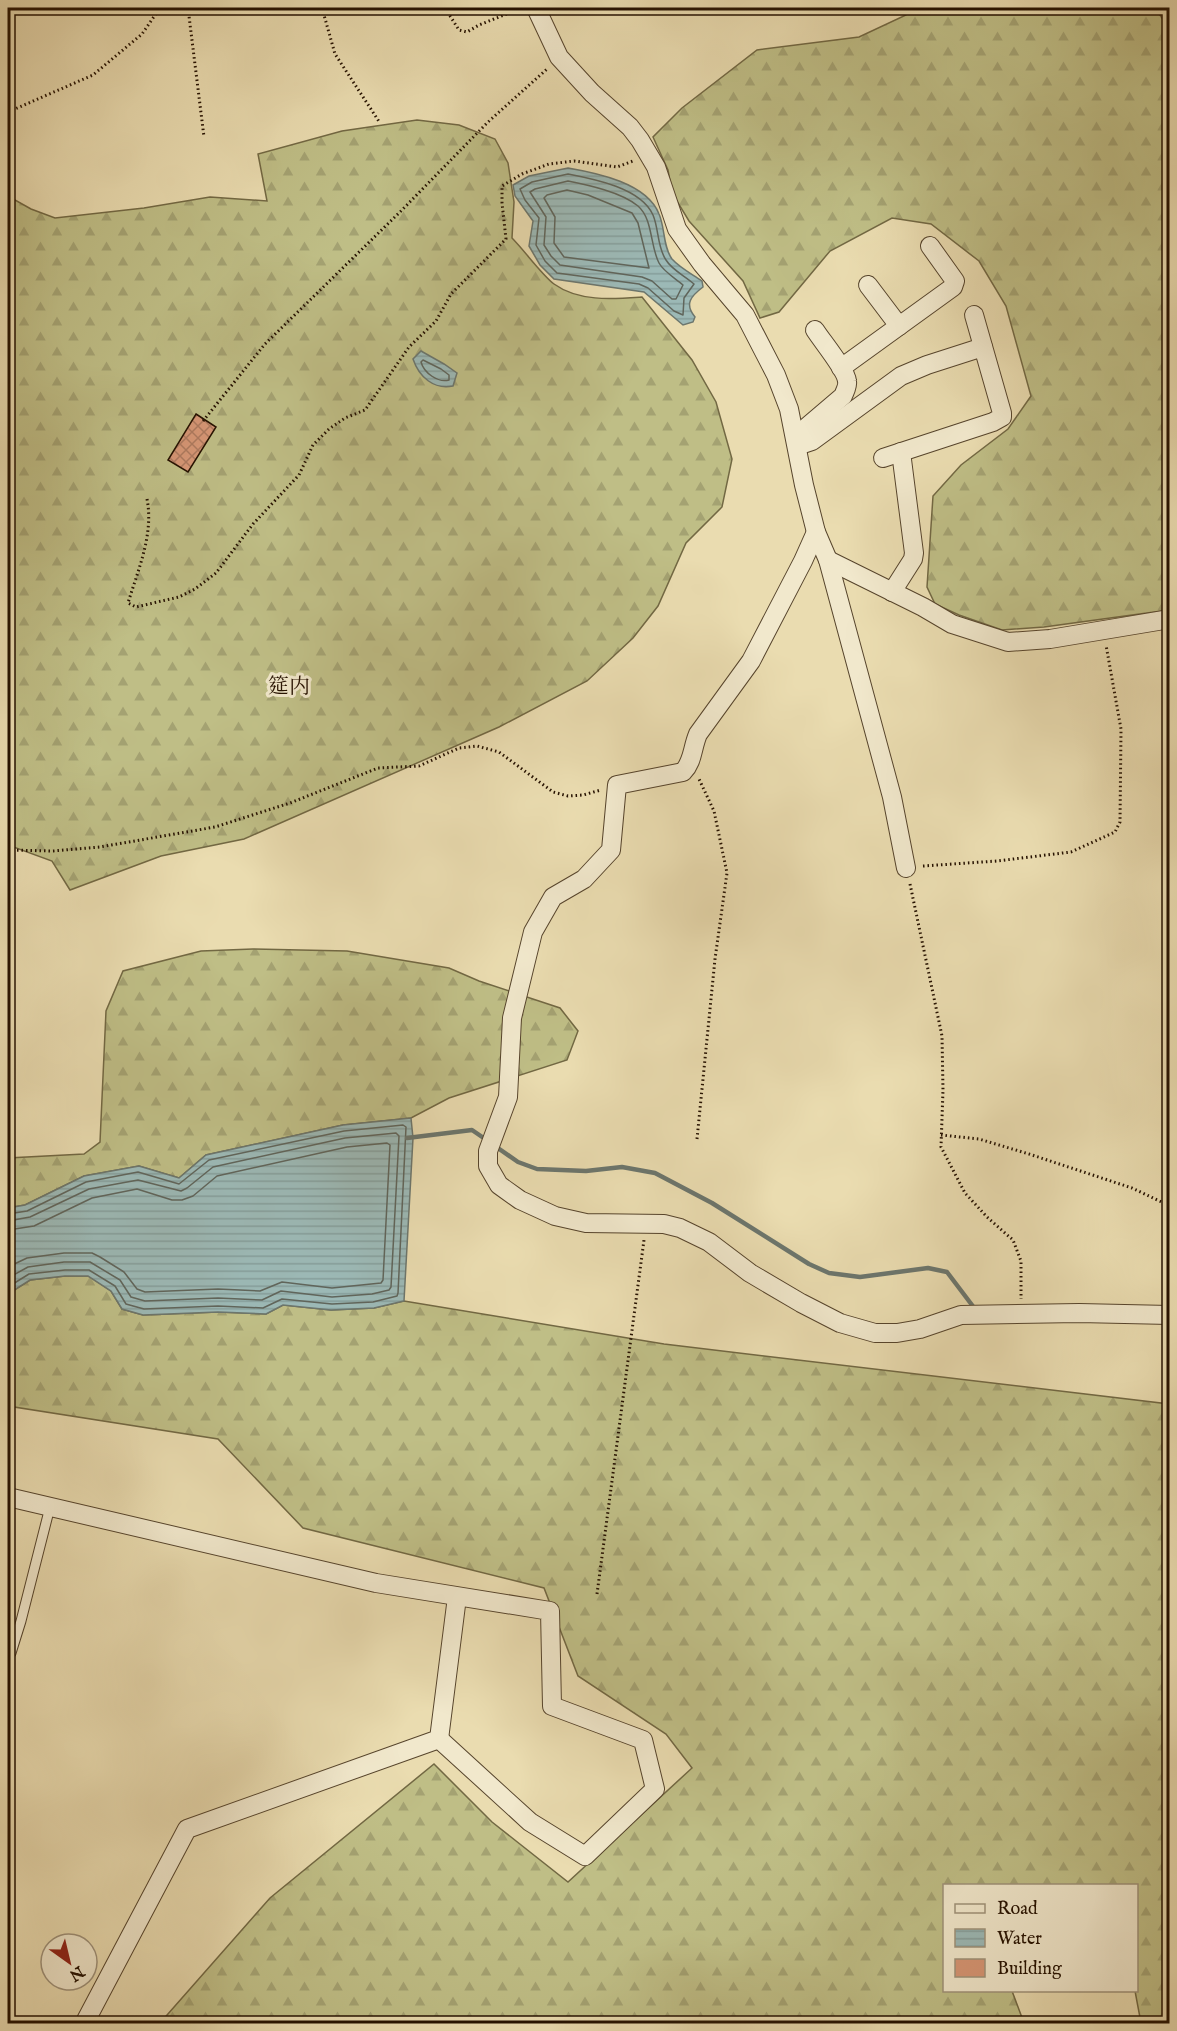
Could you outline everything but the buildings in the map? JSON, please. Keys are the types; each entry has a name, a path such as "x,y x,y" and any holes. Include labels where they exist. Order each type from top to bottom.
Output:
{"street":[{"path":"536,8 559,57 592,93 630,127 646,150 656,167 677,229 702,264 745,315 776,375 789,409 816,532 828,560 892,797 906,868"},
{"path":"841,368 953,287 955,281 930,246"},
{"path":"868,285 898,327"},
{"path":"883,458 1002,417 974,315"},
{"path":"796,441 843,396 848,382 815,330"},
{"path":"796,441 812,441 901,376 927,364 983,347"},
{"path":"892,592 913,559 914,553 901,452"},
{"path":"816,532 751,661 698,734 692,747 690,765 683,772 617,785 610,850 584,879 553,897 532,932 512,1018 508,1096 488,1151 488,1166 499,1185 520,1200 555,1216 586,1223 646,1224 680,1228 709,1242 750,1273 801,1303 840,1323 875,1332 897,1333 920,1329 961,1315 1021,1313 1170,1315"},
{"path":"828,560 952,624 1008,642 1050,639 1170,619"},
{"path":"8,1497 376,1583 550,1611 552,1706 643,1740 655,1789 585,1856 530,1822 439,1739"},
{"path":"439,1739 457,1597"},
{"path":"84,2024 187,1829 439,1739"}],"lane":[{"path":"8,1657 21,1621 50,1507"}],"path":[{"path":"8,112 93,75 142,34 159,8"},
{"path":"188,8 204,136"},
{"path":"322,8 335,54 380,123"},
{"path":"445,8 459,30 467,32 524,8"},
{"path":"203,421 265,344 488,123 559,57"},
{"path":"147,500 150,513 148,532 128,603 136,607 179,597 195,589 216,573 259,517 299,475 313,445 329,429 345,418 365,410 409,347 436,321 451,294 506,239 502,186 522,174 549,164 574,162 616,167 633,161 646,150"},
{"path":"1021,1313 1021,1261 1013,1240 965,1193 941,1148 942,1036 906,868 998,861 1071,852 1116,832 1120,822 1120,729 1103,630"},
{"path":"8,850 53,851 100,847 215,827 290,803 378,768 419,766 459,748 477,746 499,752 553,792 567,796 583,795 617,785"},
{"path":"690,765 705,788 714,811 727,873 715,959 698,1139"},
{"path":"941,1135 979,1139 1083,1171 1132,1188 1170,1206"},
{"path":"597,1594 646,1224"}],"green space":[{"path":"907,8 1155,8 1164,21 1169,20 1169,610 1044,627 1002,630 935,604 927,587 933,496 961,465 1008,429 1031,396 1006,306 979,261 931,224 892,218 830,251 779,312 760,318 743,281 689,221 672,193 668,170 653,137 682,108 757,50 859,37 906,15"},
{"path":"417,120 459,125 495,139 508,163 514,202 512,238 539,269 554,284 585,297 642,297 692,360 716,402 732,459 722,507 686,543 658,606 633,638 587,681 499,727 244,839 161,856 70,890 52,861 8,845 8,196 31,209 55,218 144,208 210,197 267,201 258,154 342,131"},
{"path":"253,949 347,951 449,968 479,981 560,1008 578,1031 567,1060 449,1098 411,1118 343,1125 206,1155 179,1178 139,1166 84,1176 25,1205 8,1208 8,1158 84,1154 100,1142 106,1011 123,971 201,951"},
{"path":"89,1276 111,1291 122,1309 143,1315 218,1312 266,1314 283,1305 331,1310 374,1308 404,1301 664,1344 1169,1404 1169,2023 1141,2023 1135,1992 1138,1992 1138,1884 943,1884 943,1992 1012,1992 1024,2023 160,2023 270,1898 434,1764 492,1822 568,1882 692,1768 666,1734 578,1676 544,1588 303,1528 218,1439 8,1406 8,1294 30,1280"}],"water":[{"path":"568,168 620,181 644,194 653,203 661,219 667,249 672,259 702,281 703,287 690,300 690,308 695,317 693,322 683,325 644,292 554,279 540,265 529,246 533,221 515,196 513,185 529,176"},
{"path":"421,351 457,373 453,386 440,386 423,377 413,359"},
{"path":"411,1118 413,1138 404,1301 374,1308 331,1310 283,1305 266,1314 218,1312 143,1315 122,1309 111,1291 88,1276 30,1280 8,1294 8,1208 25,1205 84,1176 139,1166 179,1178 206,1155 343,1125"}],"waterway":[{"path":"407,1138 472,1130 488,1141"},
{"path":"495,1146 518,1162 537,1169 586,1171 622,1167 655,1173 712,1203 809,1264 829,1273 860,1277 928,1268 947,1272 975,1309"}],"district":[{"name":"筵内","path":"289,686"}]}
